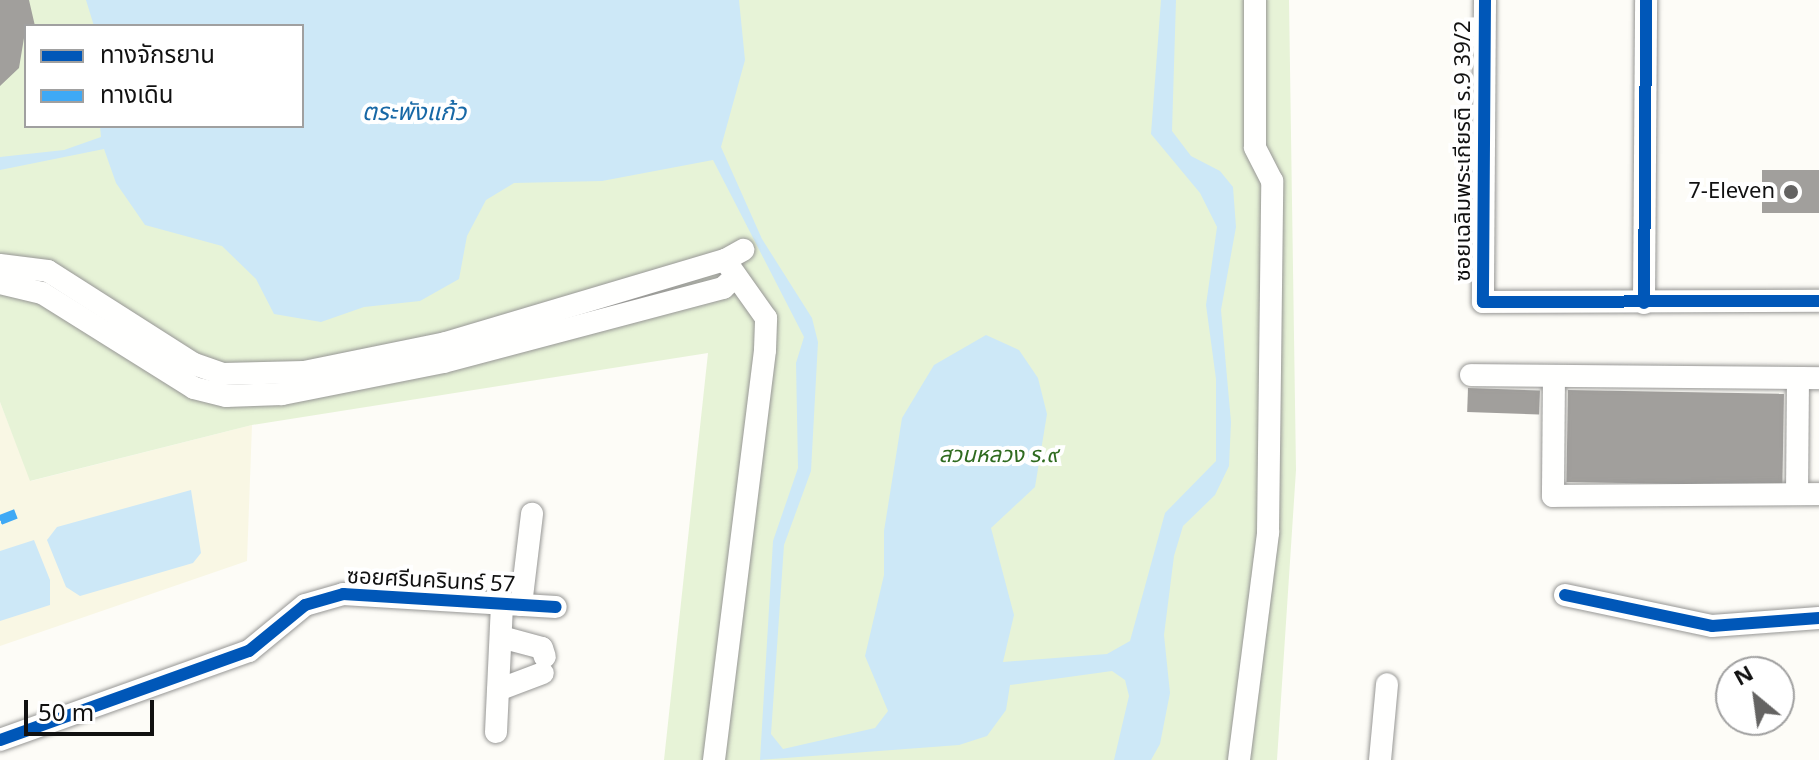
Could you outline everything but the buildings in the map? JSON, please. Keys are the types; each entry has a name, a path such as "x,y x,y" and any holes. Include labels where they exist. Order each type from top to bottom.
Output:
{"street":[{"path":"1239,760 1268,533 1272,181 1255,147 1255,0"},
{"name":"ซอยเฉลิมพระเกียรติ ร.9 39/2","path":"1485,0 1483,302 1819,301"},
{"path":"1644,303 1646,0"},
{"path":"0,265 48,271 194,364 223,374 304,372 446,343 734,263"},
{"path":"0,283 42,293 194,388 226,396 282,394 443,362 723,288 734,263"},
{"path":"714,760 765,350 766,318 734,263"},
{"path":"1471,375 1809,378 1808,494 1553,496 1554,376"},
{"path":"496,732 501,637 512,604 532,514"},
{"name":"ซอยศรีนครินทร์ 57","path":"0,740 249,651 305,605 343,594 556,607"},
{"path":"1565,595 1712,626 1819,618"},
{"path":"498,690 544,665 538,646 501,637"},
{"path":"1380,760 1387,684"}],"shaded area":[{"path":"0,402 31,481 252,425 247,561 0,646"}],"green space":[{"name":"สวนหลวง ร.๙","path":"0,0 1289,0 1296,470 1277,760 664,760 708,353 252,425 30,481 0,402"}],"water":[{"name":"ตระพังแก้ว","path":"86,0 739,0 745,60 721,147 762,239 812,318 818,342 811,471 784,545 771,734 783,749 875,728 888,711 865,656 884,575 884,531 902,418 934,365 986,335 1019,350 1038,378 1047,414 1035,487 991,528 1014,615 1003,662 1107,654 1130,641 1165,513 1216,461 1216,379 1206,305 1217,227 1200,193 1151,134 1161,0 1176,0 1172,131 1191,156 1220,171 1233,187 1236,227 1221,310 1231,422 1229,466 1215,495 1183,526 1174,556 1164,635 1170,693 1160,744 1151,760 1114,760 1129,696 1125,680 1112,671 1010,685 1006,710 987,736 959,745 760,760 773,541 798,468 796,363 804,337 713,160 602,181 514,183 486,200 467,236 459,279 420,301 364,307 321,322 274,314 256,279 222,246 145,225 116,183 104,149 0,170 0,157 64,150 101,137 100,128 304,128 304,24 93,24"},
{"path":"191,490 201,553 193,563 80,596 66,587 47,540 57,527"},
{"path":"34,540 50,580 50,605 0,621 0,551"}],"marked path":[{"path":"0,520 16,514"}],"cycle path":[{"path":"1485,0 1483,302 1819,301"},
{"path":"1644,303 1646,0"},
{"path":"0,740 249,651 305,605 343,594 556,607"},
{"path":"1565,595 1712,626 1819,618"}],"place":[{"name":"7-Eleven","path":"1791,192"}]}
